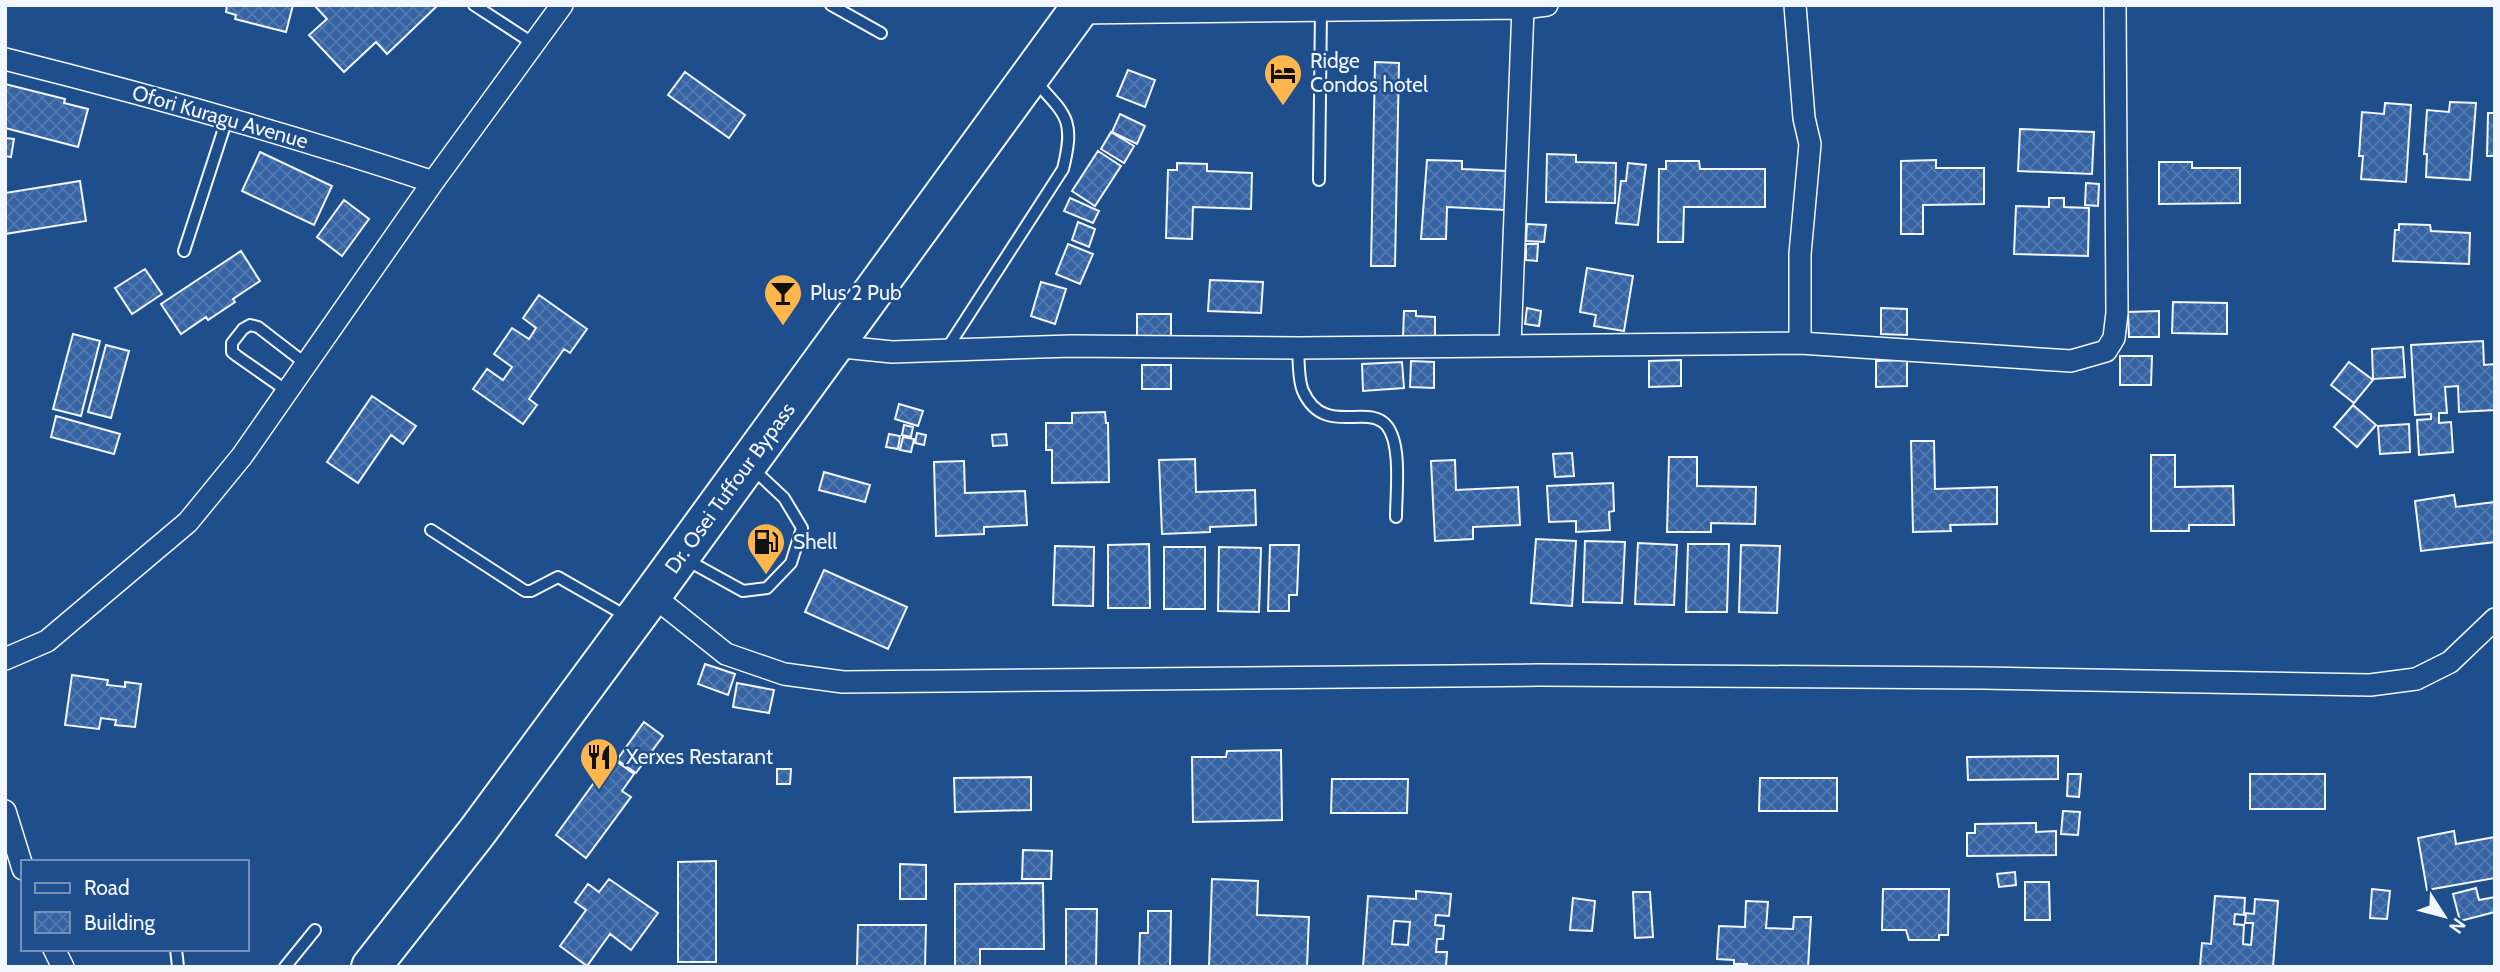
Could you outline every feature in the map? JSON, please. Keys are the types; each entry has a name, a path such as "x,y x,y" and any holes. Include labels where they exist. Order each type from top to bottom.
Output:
{"highway":[{"name":"Dr. Osei Tuffour Bypass","path":"371,967 477,832 643,608 1079,9"}],"street":[{"path":"5,659 47,641 188,522 242,456 433,182 562,5"},
{"path":"1079,9 1321,10 1523,8 1547,5"},
{"path":"1795,5 1804,118 1810,144 1800,254 1800,343"},
{"path":"833,346 891,352 1072,346 1298,348 1800,343 2071,361 2106,351 2114,338 2117,313 2115,5"},
{"path":"1510,345 1523,8"},
{"name":"Ofori Kuragu Avenue","path":"5,59 136,92 334,149 433,182"},
{"path":"643,608 726,654 784,674 843,682 1553,675 1983,678 2370,685 2416,679 2450,662 2495,620"},
{"path":"5,811 21,863"},
{"path":"55,951 63,967"}],"lane":[{"path":"474,5 534,44"},
{"path":"831,5 881,33"},
{"path":"1320,180 1321,10"},
{"path":"946,350 1063,169 1070,140 1064,112 1030,76"},
{"path":"184,251 227,119"},
{"path":"288,391 232,352 232,343 243,329 250,325 258,327 306,364"},
{"path":"1298,348 1302,389 1314,409 1337,419 1370,417 1386,425 1396,444 1396,517"},
{"path":"680,556 743,591 766,588 790,563 802,528 784,498 748,464"},
{"path":"431,530 524,591 531,591 558,577 643,608"},
{"path":"285,967 315,930"}],"building":[{"path":"227,5 293,5 286,32 235,19 236,15 226,12"},
{"path":"314,5 438,5 387,54 376,42 344,72 309,35 327,19"},
{"path":"1375,62 1399,63 1395,266 1371,266"},
{"path":"1128,70 1155,80 1145,107 1117,96"},
{"path":"685,72 745,115 729,138 668,95"},
{"path":"5,84 65,99 64,103 88,109 78,147 5,128"},
{"path":"2450,102 2476,103 2470,180 2426,177 2427,154 2424,154 2427,110 2449,112"},
{"path":"2385,103 2411,105 2406,182 2361,179 2363,156 2359,156 2362,112 2384,114"},
{"path":"2488,113 2495,113 2495,156 2487,156"},
{"path":"1120,114 1145,126 1137,144 1112,132"},
{"path":"2020,129 2094,132 2092,174 2018,171"},
{"path":"1111,132 1134,146 1124,163 1101,149"},
{"path":"5,138 14,139 11,157 5,156"},
{"path":"1098,151 1121,166 1095,206 1072,191"},
{"path":"260,152 332,186 314,225 242,191"},
{"path":"1547,154 1576,155 1576,162 1616,163 1615,203 1546,202"},
{"path":"1427,160 1462,161 1462,169 1507,171 1505,210 1447,207 1446,239 1421,239"},
{"path":"1936,160 1936,168 1984,168 1984,204 1923,205 1923,234 1901,234 1901,161"},
{"path":"1666,161 1699,161 1700,169 1765,169 1765,207 1684,207 1683,242 1658,242 1659,169 1666,169"},
{"path":"2159,162 2192,162 2192,168 2240,168 2240,203 2159,204"},
{"path":"1177,163 1207,164 1207,171 1252,173 1251,209 1193,207 1192,239 1166,238 1168,170 1177,170"},
{"path":"1628,163 1646,165 1638,225 1616,223 1621,181 1626,181"},
{"path":"80,181 86,221 5,234 5,193"},
{"path":"2086,183 2099,184 2098,206 2085,205"},
{"path":"1070,198 1099,211 1093,223 1064,211"},
{"path":"2049,198 2064,198 2064,207 2089,208 2088,256 2014,254 2016,206 2049,207"},
{"path":"344,200 369,219 342,256 317,237"},
{"path":"1078,222 1095,229 1089,247 1072,240"},
{"path":"1527,224 1546,225 1544,242 1526,241"},
{"path":"2399,224 2430,225 2431,231 2470,233 2469,264 2393,261 2395,230 2399,230"},
{"path":"1068,244 1093,254 1080,284 1056,274"},
{"path":"1526,244 1538,244 1537,261 1526,260"},
{"path":"241,251 260,281 233,299 235,302 181,334 161,304"},
{"path":"1587,268 1633,276 1624,331 1594,326 1596,315 1580,312"},
{"path":"145,269 162,294 132,314 115,288"},
{"path":"1210,280 1263,282 1261,313 1208,311"},
{"path":"1041,282 1066,289 1055,324 1031,316"},
{"path":"539,295 587,329 570,353 564,349 529,399 537,405 523,424 473,389 487,369 503,380 512,367 494,354 512,328 529,339 536,328 523,318"},
{"path":"2173,302 2227,303 2227,334 2172,333"},
{"path":"1527,308 1541,311 1539,326 1525,324"},
{"path":"1881,308 1907,309 1907,335 1881,334"},
{"path":"1404,311 1416,311 1416,316 1435,317 1435,337 1403,337"},
{"path":"2159,311 2159,337 2129,337 2128,312"},
{"path":"1137,314 1171,314 1171,341 1137,341"},
{"path":"73,334 100,341 81,416 53,409"},
{"path":"2483,341 2484,365 2495,364 2495,410 2459,412 2458,386 2445,387 2447,413 2439,413 2439,423 2451,422 2453,452 2419,455 2417,420 2431,419 2431,414 2415,415 2411,345"},
{"path":"106,345 129,351 111,418 88,412"},
{"path":"2403,347 2405,377 2373,379 2372,349"},
{"path":"2120,356 2152,356 2151,385 2120,385"},
{"path":"1681,360 1681,386 1649,387 1649,361"},
{"path":"1907,360 1907,386 1876,387 1876,361"},
{"path":"1411,361 1434,362 1434,388 1410,387"},
{"path":"1402,362 1404,388 1363,391 1362,364"},
{"path":"2349,362 2373,380 2354,403 2331,385"},
{"path":"1142,365 1171,365 1171,389 1142,389"},
{"path":"372,396 416,426 403,444 391,435 358,483 327,462"},
{"path":"899,404 923,411 918,426 895,419"},
{"path":"2353,405 2376,425 2357,447 2334,427"},
{"path":"1105,412 1108,423 1109,482 1052,483 1052,450 1046,450 1046,423 1072,423 1072,413"},
{"path":"56,416 120,434 114,454 51,437"},
{"path":"2409,424 2410,452 2380,454 2378,426"},
{"path":"904,425 913,427 911,437 902,435"},
{"path":"917,433 926,435 924,445 915,443"},
{"path":"889,434 900,436 898,449 886,447"},
{"path":"1006,434 1007,445 993,446 992,435"},
{"path":"903,437 914,439 911,452 900,450"},
{"path":"1911,441 1934,441 1935,489 1997,487 1997,524 1950,525 1951,531 1913,532"},
{"path":"1572,453 1574,476 1555,477 1553,454"},
{"path":"2151,455 2175,455 2175,487 2233,486 2234,525 2189,525 2189,531 2151,531"},
{"path":"1669,457 1697,457 1697,486 1756,487 1755,524 1711,523 1711,532 1667,532"},
{"path":"1195,459 1196,492 1255,490 1256,525 1210,527 1210,532 1162,534 1159,460"},
{"path":"1455,460 1456,490 1518,487 1520,525 1473,527 1473,539 1435,541 1431,461"},
{"path":"964,461 965,493 1025,491 1027,525 984,527 984,534 936,536 934,462"},
{"path":"824,472 870,485 865,502 819,490"},
{"path":"1613,483 1614,511 1609,512 1610,530 1576,532 1576,521 1549,522 1547,486"},
{"path":"2454,495 2456,507 2495,502 2495,542 2421,551 2415,501"},
{"path":"1536,539 1576,541 1572,606 1531,603"},
{"path":"1585,541 1625,542 1622,603 1583,602"},
{"path":"1638,543 1677,545 1674,605 1635,604"},
{"path":"1149,544 1150,608 1108,608 1108,545"},
{"path":"1688,544 1729,544 1727,612 1686,612"},
{"path":"1270,545 1299,545 1297,595 1289,595 1289,611 1268,611"},
{"path":"1741,545 1780,546 1777,613 1739,612"},
{"path":"1055,546 1094,547 1093,606 1053,605"},
{"path":"1164,547 1205,547 1205,609 1164,609"},
{"path":"1219,547 1261,548 1259,612 1218,611"},
{"path":"824,570 907,607 888,649 805,612"},
{"path":"705,664 735,674 728,695 698,684"},
{"path":"72,675 108,680 107,685 125,687 125,682 141,684 135,727 115,725 116,720 101,718 99,729 65,725"},
{"path":"737,683 774,690 769,713 733,707"},
{"path":"644,722 663,736 636,773 617,760"},
{"path":"1281,750 1282,820 1193,822 1192,757 1226,757 1227,751"},
{"path":"2058,756 2058,779 1968,780 1967,757"},
{"path":"612,758 634,774 622,791 631,797 586,858 556,835"},
{"path":"777,769 791,769 790,784 777,784"},
{"path":"2068,774 2081,774 2079,797 2067,796"},
{"path":"2250,774 2325,774 2325,809 2250,809"},
{"path":"1031,777 1031,810 955,812 954,778"},
{"path":"1760,778 1837,778 1837,811 1759,811"},
{"path":"1332,779 1408,779 1407,813 1331,813"},
{"path":"2063,811 2080,812 2078,835 2061,834"},
{"path":"2036,823 2036,832 2056,831 2056,855 1967,856 1967,833 1975,833 1975,824"},
{"path":"2454,831 2456,844 2495,837 2495,878 2427,890 2418,838"},
{"path":"1023,850 1052,851 1051,879 1022,879"},
{"path":"716,861 716,962 678,962 678,862"},
{"path":"900,864 926,865 926,899 900,899"},
{"path":"2015,872 2016,885 1999,887 1997,874"},
{"path":"609,879 658,913 631,950 610,934 587,966 560,946 586,910 575,902 588,884 599,892"},
{"path":"1212,879 1258,881 1257,915 1309,917 1307,967 1209,967"},
{"path":"2025,882 2049,882 2050,920 2025,920"},
{"path":"1043,883 1044,949 980,949 980,967 955,967 955,884"},
{"path":"2476,888 2479,900 2495,897 2495,912 2460,921 2453,894"},
{"path":"1883,889 1949,889 1948,935 1939,935 1939,940 1909,940 1906,930 1882,930"},
{"path":"2372,889 2390,891 2387,919 2370,918"},
{"path":"1416,891 1451,894 1449,916 1436,915 1435,925 1444,926 1443,939 1437,939 1436,952 1447,952 1446,967 1363,967 1368,896 1416,899","holes":["1394,921 1410,922 1408,945 1392,944"]},
{"path":"1633,892 1650,892 1653,937 1635,938"},
{"path":"2215,896 2245,898 2244,915 2235,914 2234,924 2244,925 2243,944 2251,945 2253,923 2245,923 2246,913 2254,914 2255,899 2278,901 2273,967 2200,967 2202,943 2211,944"},
{"path":"1573,898 1595,901 1592,931 1570,930"},
{"path":"1746,901 1768,902 1766,928 1793,929 1794,917 1811,917 1808,967 1747,967 1747,964 1734,964 1734,960 1717,959 1719,926 1745,927"},
{"path":"1066,909 1097,909 1096,967 1066,967"},
{"path":"1148,911 1171,911 1170,967 1139,967 1140,933 1148,933"},
{"path":"858,925 926,925 925,967 857,967"}],"place":[{"name":"Ridge Condos hotel","path":"1283,107"},
{"name":"Plus 2 Pub","path":"783,327"},
{"name":"Shell","path":"766,576"},
{"name":"Xerxes Restarant","path":"599,791"}]}
